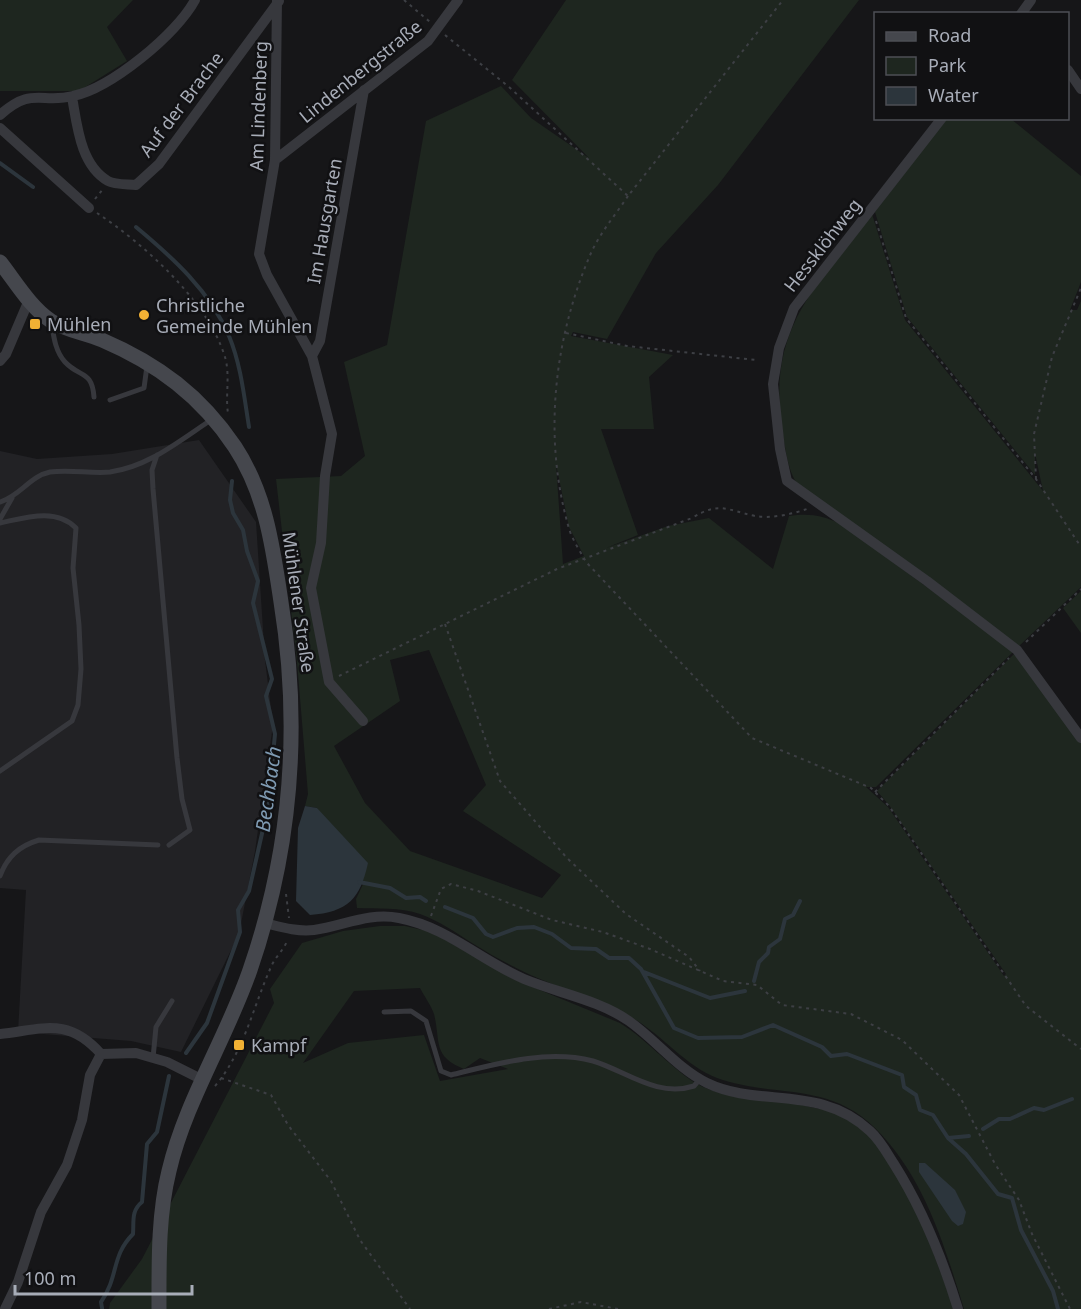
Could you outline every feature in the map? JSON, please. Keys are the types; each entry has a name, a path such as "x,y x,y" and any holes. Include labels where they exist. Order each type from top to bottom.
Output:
{"main road":[{"name":"Mühlener Straße","path":"0,262 29,300 51,321 102,340 148,362 168,374 222,418 253,479 270,532 291,659 292,725 289,793 278,867 265,923 234,1012 169,1171 162,1208 159,1309"}],"street":[{"path":"0,115 12,105 34,96 72,97 96,87 151,51 186,17 195,0"},
{"name":"Lindenbergstraße","path":"275,160 439,29 458,0"},
{"name":"Am Lindenberg","path":"278,1 275,160 259,254 267,275 312,356 332,434 325,477 321,543 311,588 329,682"},
{"name":"Auf der Brache","path":"108,181 135,185 159,164 278,1"},
{"path":"1069,71 1081,89"},
{"name":"Im Hausgarten","path":"312,356 320,341 364,90"},
{"path":"72,97 79,135 90,165 108,181"},
{"name":"Hessklöhweg","path":"940,120 794,308 779,348 773,384 780,449 787,481 927,581 1017,650 1081,738"},
{"path":"0,128 89,208"},
{"path":"0,361 6,354 29,300"},
{"path":"329,682 363,721"},
{"path":"265,923 289,929 313,930 375,917 396,917 429,925 524,978 603,1007 627,1020 700,1079 735,1091 825,1105 849,1116 871,1132 913,1196 934,1238 958,1309"},
{"path":"0,1034 54,1028 75,1031 101,1054 136,1053 153,1058 205,1086"},
{"path":"5,1309 18,1282 41,1212 67,1165 82,1120 90,1075 101,1054"}],"lane":[{"path":"51,321 55,344 65,362 88,376 94,397"},
{"path":"110,400 144,388 148,362"},
{"path":"0,519 12,498 35,477 108,472 138,467 222,418"},
{"path":"157,455 153,470 153,489 167,663 182,799 190,830 169,845"},
{"path":"0,502 12,498"},
{"path":"0,523 34,515 46,515 69,521 76,528 73,568 81,669 78,705 72,721 0,771"},
{"path":"0,876 13,853 27,843 39,840 158,844"},
{"path":"153,1058 156,1027 172,1001"},
{"path":"384,1012 411,1011 426,1021 441,1071 451,1075 521,1059 551,1056 592,1061 650,1085 666,1088 686,1089 694,1086 700,1079"}],"path":[{"path":"405,0 509,87 628,196"},
{"path":"783,0 628,196 592,251 575,297 566,333 554,403 554,453 568,527 584,558 752,738 871,788 889,806 1026,1006 1081,1049"},
{"path":"108,181 89,208 125,232 168,273 206,316 225,355 227,411 222,418"},
{"path":"872,208 906,318 1036,479 1081,547"},
{"path":"1036,479 1034,434 1052,357 1081,288"},
{"path":"566,333 627,346 756,360"},
{"path":"329,682 584,558 692,518 709,508 721,507 758,517 794,513 817,503"},
{"path":"874,792 1081,589"},
{"path":"445,624 500,781 567,858 626,914 689,957 702,973"},
{"path":"298,636 303,664"},
{"path":"429,925 441,889 451,884 478,891 552,920 603,932 650,949 723,981 757,985 782,1005 851,1014 902,1040 959,1095 995,1164 1019,1200 1032,1234 1070,1309"},
{"path":"205,1086 221,1078 248,1031 272,963 287,942 288,886"},
{"path":"221,1078 271,1095 288,1125 331,1181 360,1240 411,1309"},
{"path":"549,1309 581,1302 618,1309"}],"shaded area":[{"path":"199,440 256,522 265,660 273,725 255,851 239,934 181,1052 131,1041 18,1032 26,890 0,888 0,451 37,459 112,454"}],"green space":[{"path":"0,0 133,0 107,27 127,61 79,91 0,91"},
{"path":"566,0 859,0 718,185 656,253 607,339 573,332 571,336 673,355 649,377 654,429 601,429 638,535 606,548 668,526 709,518 773,569 789,516 821,517 841,524 1014,651 876,787 866,787 888,807 1004,976 1006,974 877,791 1015,653 1081,743 1081,1309 964,1309 940,1236 919,1189 891,1146 874,1127 856,1113 837,1103 818,1097 758,1088 717,1078 685,1059 625,1013 522,971 434,920 405,910 357,908 356,899 364,882 317,808 305,806 308,794 297,662 276,479 341,476 365,456 344,362 387,345 426,121 501,86 531,118 589,158 512,80","holes":["556,464 569,527 584,556 563,564","429,650 486,785 463,811 561,875 542,898 410,851 365,803 334,746 400,701 390,660"]},
{"path":"945,120 1012,120 1081,176 1081,282 1070,310 1077,310 1081,301 1081,587 1018,647 797,484 789,464 785,450 779,393 782,363 789,336 800,311 815,287 872,214 905,320 1043,491 1035,453 1035,475 907,317 875,212"},
{"path":"1081,591 1081,633 1063,608"},
{"path":"380,926 405,926 432,932 513,979 620,1023 683,1074 703,1087 727,1094 790,1102 842,1115 862,1129 881,1149 897,1174 912,1201 954,1309 109,1309 110,1303 142,1259 274,1003 270,989 302,943 343,931","holes":["420,988 434,1014 440,1047 447,1059 464,1069 480,1058 508,1069 440,1081 424,1035 348,1043 303,1063 354,991"]}],"water":[{"path":"305,806 317,808 368,863 361,886 350,901 334,911 310,915 296,901 298,828"},
{"path":"919,1163 925,1163 955,1190 966,1212 963,1224 958,1226 952,1221 919,1172"}],"waterway":[{"name":"Bechbach","path":"0,163 33,187"},
{"name":"Bechbach","path":"136,227 189,276 212,304 229,336 236,358 249,427"},
{"name":"Bechbach","path":"186,1053 207,1023 240,932 238,910 249,891 268,807 275,734 266,696 272,679 253,603 258,581 247,551 243,530 233,513 230,500 232,481"},
{"path":"359,882 390,888 406,898 420,897 426,901"},
{"path":"754,981 759,962 768,953 769,947 780,939 785,919 793,915 800,901"},
{"path":"445,907 473,918 486,934 493,937 517,928 534,927 552,934 571,948 596,949 609,958 629,958 641,969 674,1028 698,1038 742,1037 773,1025 822,1047 831,1056 847,1054 902,1075 904,1087 916,1095 920,1110 933,1115 948,1138 966,1154 998,1194 1012,1198 1021,1230 1053,1291 1058,1309"},
{"path":"644,972 710,998 745,991"},
{"name":"Bechbach","path":"102,1308 101,1302 107,1293 121,1250 133,1234 135,1213 142,1202 147,1144 157,1132 169,1076"},
{"path":"983,1129 999,1119 1010,1119 1034,1108 1044,1110 1072,1099"},
{"path":"948,1138 969,1136"}],"place":[{"name":"Christliche Gemeinde Mühlen","path":"144,315"},
{"name":"Mühlen","path":"35,324"},
{"name":"Kampf","path":"239,1045"}]}
